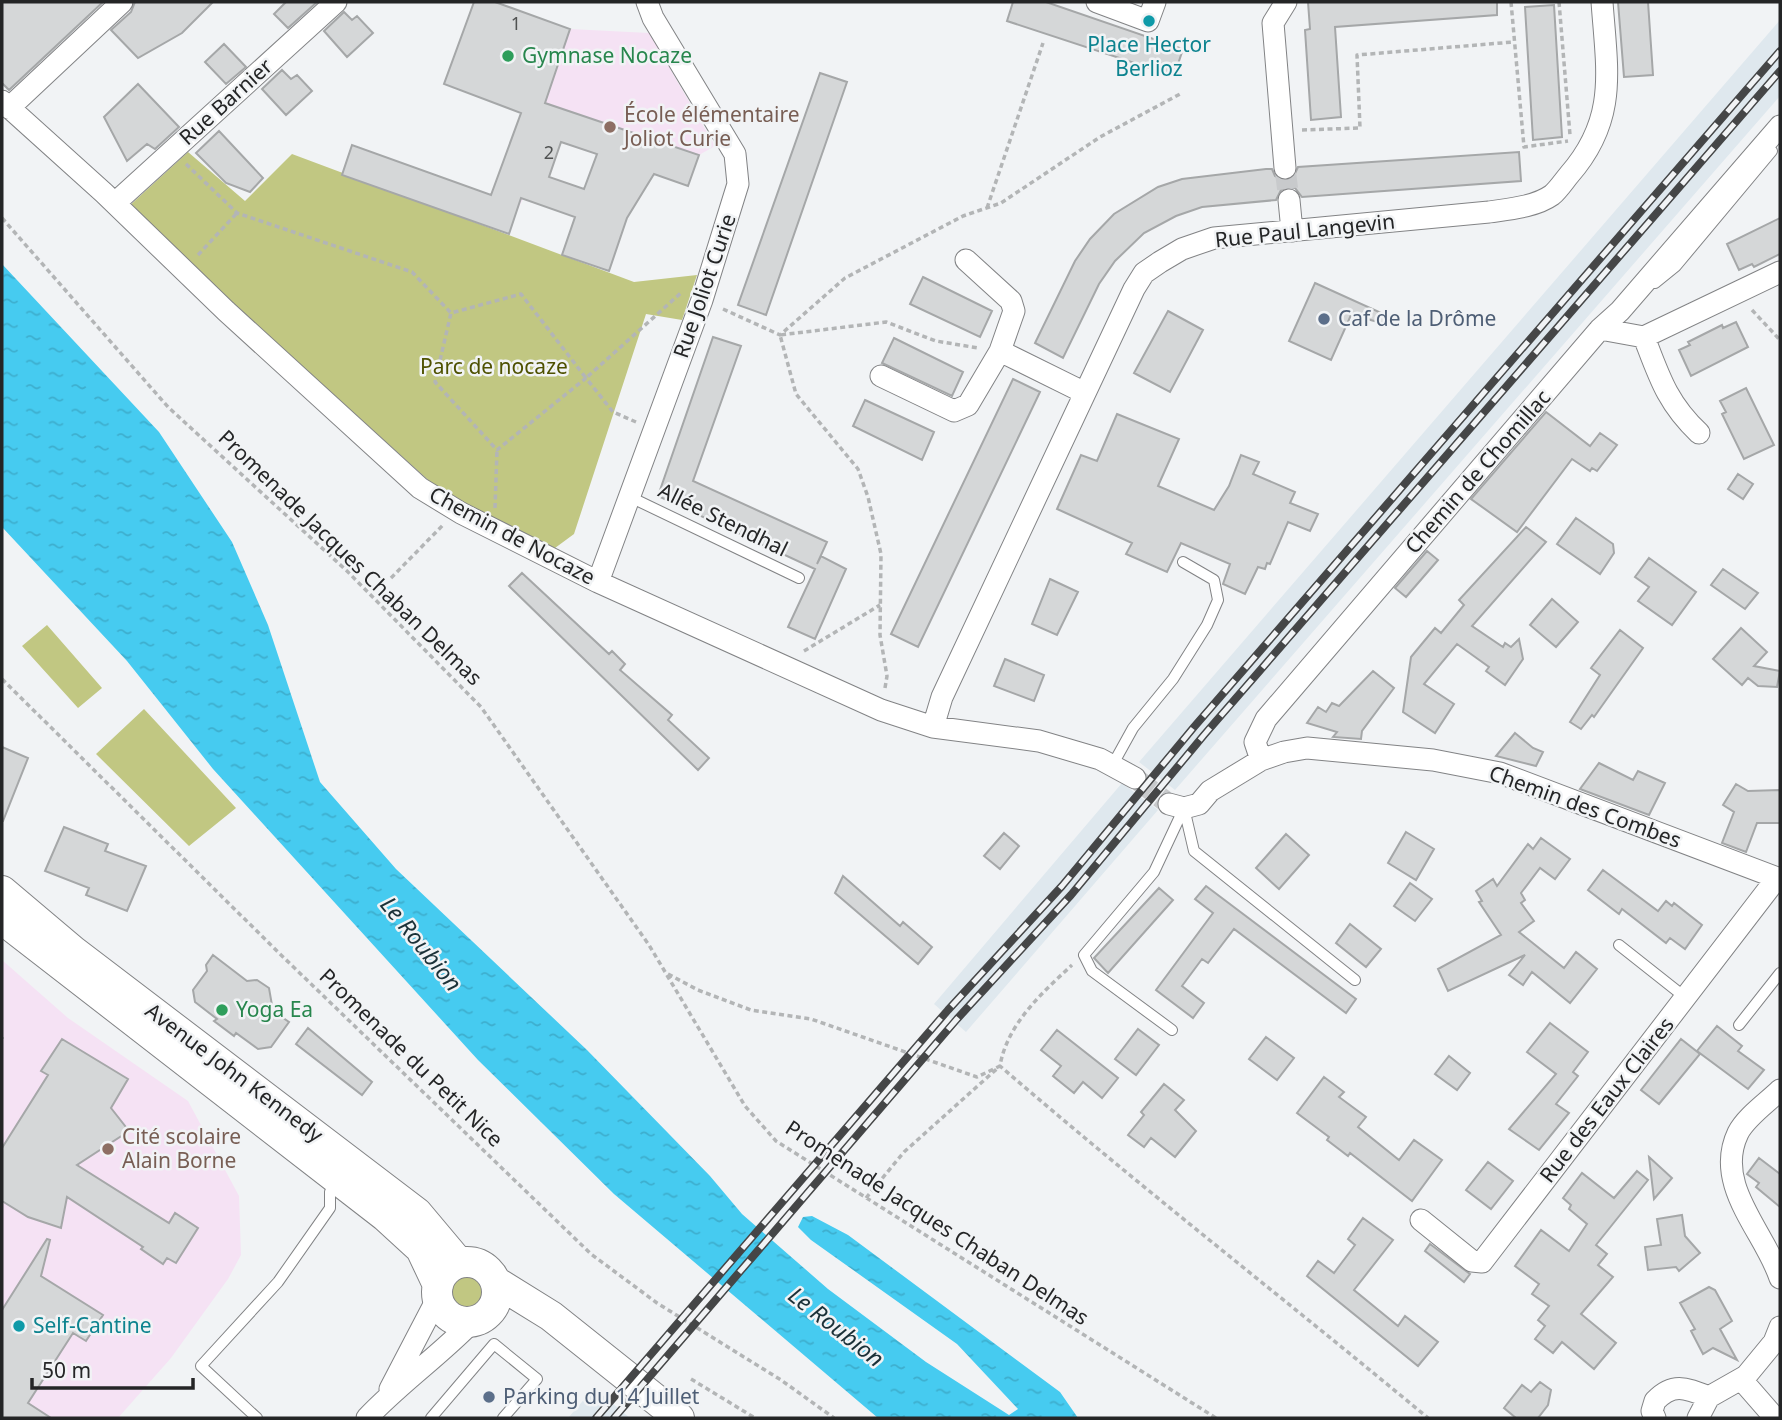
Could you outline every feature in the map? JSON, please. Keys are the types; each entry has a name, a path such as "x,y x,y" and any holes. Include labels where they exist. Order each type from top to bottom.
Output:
{"main road":[{"name":"Avenue John Kennedy","path":"2,891 73,951 417,1213 459,1263"},
{"name":"Avenue John Kennedy","path":"2,919 337,1179 421,1249 438,1291"},
{"path":"586,1347 525,1322 450,1317 438,1291 443,1273 459,1263 477,1263 485,1268 496,1282 551,1316 586,1347 679,1418"},
{"path":"480,1318 496,1303 496,1282"}],"street":[{"path":"5,105 122,2"},
{"name":"Rue Barnier","path":"115,203 336,2"},
{"name":"Rue Joliot Curie","path":"598,582 702,300 734,200 739,171 735,154 653,18 648,2"},
{"path":"1097,2 1148,21 1155,2"},
{"path":"1285,168 1273,23 1286,2"},
{"name":"Rue Paul Langevin","path":"933,727 942,697 1144,273 1182,249 1214,238 1489,212 1533,204 1552,195 1589,151 1603,119 1607,97 1602,2"},
{"name":"Chemin de Nocaze","path":"5,105 115,203 420,488 495,531 598,582 881,709 933,727 1039,741 1112,766 1135,778"},
{"name":"Chemin de Chomillac","path":"1261,760 1255,742 1266,719 1600,329 1619,311 1780,126"},
{"path":"1289,200 1292,231"},
{"path":"881,376 954,411 968,405 1000,351 1014,311 1011,301 966,260"},
{"path":"1600,329 1644,337 1780,272"},
{"path":"1644,337 1664,389 1677,413 1699,433"},
{"path":"1000,351 1085,393"},
{"name":"Chemin des Combes","path":"1261,760 1307,748 1433,760 1500,773 1779,879"},
{"path":"1177,806 1199,804 1210,792 1261,760"},
{"name":"Rue des Eaux Claires","path":"1421,1220 1472,1261 1482,1262 1779,879"},
{"path":"1780,1090 1739,1130 1732,1153 1737,1196 1780,1278"},
{"path":"384,1400 438,1291"},
{"path":"367,1418 384,1400 447,1349 480,1318"},
{"path":"1698,1418 1709,1397 1741,1379 1774,1342 1780,1327"},
{"path":"1741,1379 1775,1418"},
{"path":"1655,1418 1652,1411 1655,1401 1673,1387 1685,1388 1709,1397"}],"lane":[{"path":"1619,311 1676,266 1780,141"},
{"name":"Allée Stendhal","path":"630,497 799,578"},
{"path":"1112,766 1133,728 1173,679 1207,625 1218,600 1214,580 1183,562"},
{"path":"1172,1030 1092,971 1084,955 1154,872 1177,806"},
{"path":"1177,806 1194,851 1355,980"},
{"path":"1619,945 1686,999"},
{"path":"1739,1025 1780,974"},
{"path":"257,1418 201,1366 278,1282 330,1208 332,1185 337,1179"},
{"path":"431,1418 494,1344 537,1379 503,1418"}],"path":[{"path":"1511,2 1524,147 1571,140 1559,2"},
{"path":"1283,131 1360,128 1357,55 1513,42"},
{"path":"987,208 1043,43"},
{"path":"780,335 845,278 963,216 1001,203 1100,137 1180,94"},
{"path":"173,150 237,213 412,272 452,313"},
{"path":"184,270 237,213"},
{"name":"Promenade Jacques Chaban Delmas","path":"2,218 168,407 346,571 481,707 666,973 745,1106 776,1141 1216,1418"},
{"path":"1741,290 1752,310 1780,340"},
{"path":"497,450 586,378 682,292"},
{"path":"452,313 521,294 613,412 655,427"},
{"path":"723,309 780,335 886,322 936,341 1000,351"},
{"path":"452,313 435,383 497,450 495,531"},
{"path":"780,335 796,394 858,469 881,554 880,635 887,676 881,709"},
{"path":"391,578 447,522"},
{"path":"781,665 880,605"},
{"name":"Promenade du Petit Nice","path":"2,679 280,954 591,1254 657,1303 781,1380 834,1418"},
{"path":"866,1198 904,1152 1000,1066 1010,1033 1048,987 1084,955"},
{"path":"666,973 698,990 751,1010 811,1019 977,1077 1000,1066"},
{"path":"1000,1066 1097,1150 1199,1229 1428,1418"},
{"path":"691,1379 755,1418"}],"shaded area":[{"path":"1780,20 1780,96 1175,790 1139,762"},
{"name":"École élémentaire Joliot Curie","path":"570,29 649,33 715,146 699,155 688,186 544,136 549,177 557,180 548,208 523,199 517,211 491,195 521,113 545,103"},
{"path":"1122,783 1158,810 966,1032 934,1004"},
{"name":"Cité scolaire Alain Borne","path":"2,960 68,1018 188,1101 239,1196 241,1255 228,1279 171,1358 118,1418 2,1418"},
{"path":"594,1388 630,1418 568,1418"}],"green space":[{"name":"Parc de nocaze","path":"188,152 245,201 292,154 634,282 697,275 682,320 646,314 574,534 555,548 448,498 127,208"},
{"path":"47,625 102,688 78,708 22,646"},
{"path":"144,709 236,808 189,846 96,754"},
{"path":"467,1274 479,1279 484,1291 479,1303 467,1308 455,1303 450,1291 455,1279"}],"water":[{"name":"Le Roubion","path":"2,264 159,432 232,542 268,625 320,782 396,869 587,1050 710,1176 742,1214 828,1289 926,1362 1009,1415 1018,1409 957,1344 811,1240 798,1227 803,1217 812,1216 848,1235 1060,1392 1078,1418 878,1418 614,1194 478,1060 213,769 127,661 2,527"}],"building":[{"path":"2,2 103,2 9,90 2,83"},
{"path":"135,2 213,2 182,33 138,58 111,30 131,12"},
{"path":"286,2 317,2 288,28 274,14"},
{"path":"474,2 495,2 570,29 545,103 699,155 688,186 654,174 627,218 609,271 562,255 575,217 521,198 509,234 342,175 352,145 491,195 521,113 444,84","holes":["561,142 597,154 584,189 549,177"]},
{"path":"1013,2 1046,2 1183,49 1174,76 1007,21"},
{"path":"1308,2 1497,2 1497,15 1335,27 1341,117 1311,120 1305,30 1310,29"},
{"path":"1618,2 1648,2 1653,75 1624,77"},
{"path":"1554,5 1562,137 1533,140 1525,7"},
{"path":"344,12 352,20 357,16 373,33 347,57 324,31"},
{"path":"224,44 246,67 226,84 205,62"},
{"path":"282,70 291,79 297,75 312,91 286,115 262,89"},
{"path":"820,73 847,82 766,315 738,305"},
{"path":"138,84 179,127 155,149 147,144 127,161 104,117"},
{"path":"219,131 263,178 250,192 226,183 196,153"},
{"path":"1519,152 1521,181 1302,197 1295,188 1288,187 1281,190 1276,200 1202,207 1176,216 1144,233 1115,261 1099,284 1063,358 1035,343 1075,261 1090,239 1114,214 1158,187 1182,179 1266,169 1272,169 1275,176 1285,181 1293,178 1298,167"},
{"path":"1780,218 1780,254 1754,267 1752,264 1739,270 1727,244"},
{"path":"923,277 992,311 980,337 910,304"},
{"name":"Caf de la Drôme","path":"1315,283 1388,316 1386,324 1351,315 1331,360 1289,341"},
{"path":"1168,311 1203,330 1170,392 1134,373"},
{"path":"1736,322 1748,347 1691,376 1679,350 1690,345 1688,342 1722,325 1723,328"},
{"path":"713,337 741,346 693,481 827,542 817,564 821,556 846,569 815,639 788,627 815,569 658,496"},
{"path":"894,338 963,372 952,396 882,363"},
{"path":"1013,379 1040,392 918,647 891,634"},
{"path":"1746,388 1774,445 1744,459 1722,414 1726,412 1720,401"},
{"path":"865,400 934,432 922,460 853,426"},
{"path":"1546,412 1590,446 1600,433 1617,445 1597,471 1592,468 1590,471 1572,459 1517,532 1471,499"},
{"path":"1117,414 1179,439 1158,486 1214,510 1229,486 1241,455 1259,462 1253,474 1295,492 1290,503 1318,514 1310,531 1288,522 1270,564 1267,563 1265,569 1258,567 1245,594 1223,584 1230,564 1181,543 1167,572 1126,554 1132,543 1057,509 1081,455 1097,461"},
{"path":"1738,474 1753,484 1743,499 1728,489"},
{"path":"1576,518 1613,544 1614,553 1600,574 1557,544"},
{"path":"1526,527 1546,542 1472,626 1503,647 1505,643 1511,647 1519,639 1523,659 1505,685 1486,671 1489,667 1457,644 1424,684 1454,704 1435,733 1403,712 1411,657 1435,628 1441,633 1464,605 1459,600"},
{"path":"1427,551 1438,560 1406,597 1395,588"},
{"path":"1649,558 1696,592 1672,625 1638,601 1649,587 1635,577"},
{"path":"1723,569 1758,593 1745,609 1711,585"},
{"path":"522,573 609,654 612,651 625,664 620,670 672,715 668,720 709,758 698,770 509,586"},
{"path":"1050,579 1078,592 1057,635 1032,624"},
{"path":"1552,599 1578,622 1556,647 1530,625"},
{"path":"1741,628 1767,652 1754,666 1780,671 1777,687 1758,686 1748,678 1742,685 1713,659"},
{"path":"1620,630 1643,648 1594,717 1592,715 1581,729 1570,722 1600,675 1591,668"},
{"path":"1005,659 1044,675 1034,701 994,686"},
{"path":"1373,671 1394,688 1362,731 1361,739 1333,737 1337,732 1307,723 1318,707 1326,712 1332,703 1339,706"},
{"path":"1515,733 1533,748 1543,752 1536,766 1496,756"},
{"path":"2,747 28,758 3,821 2,821"},
{"path":"1599,763 1633,780 1638,771 1665,783 1649,815 1580,789"},
{"path":"1736,784 1748,791 1780,790 1780,823 1757,823 1746,852 1722,843 1734,812 1723,805"},
{"path":"64,827 108,844 105,851 146,866 127,911 86,895 89,888 45,871"},
{"path":"1406,832 1434,849 1416,880 1388,863"},
{"path":"1004,833 1019,846 1000,869 984,856"},
{"path":"1286,834 1309,855 1279,889 1256,868"},
{"path":"1541,838 1570,859 1555,879 1540,868 1521,893 1525,900 1521,903 1534,921 1519,932 1564,968 1576,952 1597,969 1570,1003 1532,972 1523,985 1509,975 1525,955 1448,991 1438,969 1501,935 1479,902 1482,901 1476,891 1493,879 1497,886 1528,844 1533,849"},
{"path":"1603,870 1658,911 1666,901 1672,906 1674,903 1702,925 1685,949 1670,938 1666,943 1622,909 1619,914 1588,890"},
{"path":"843,876 900,926 903,922 932,947 918,964 835,893"},
{"path":"1410,883 1432,899 1415,921 1394,906"},
{"path":"1206,886 1356,999 1346,1013 1234,929 1208,963 1202,959 1182,986 1204,1003 1193,1018 1156,990 1213,913 1195,899"},
{"path":"1159,888 1173,900 1108,973 1094,958"},
{"path":"1350,924 1381,949 1366,967 1336,943"},
{"path":"213,955 247,981 257,980 269,988 273,1011 289,1022 271,1047 258,1049 236,1033 234,1036 195,1002 193,990 207,971 206,965"},
{"path":"1550,1023 1588,1052 1573,1072 1578,1076 1556,1104 1569,1113 1539,1150 1509,1129 1556,1074 1527,1052"},
{"path":"1717,1026 1742,1046 1738,1051 1764,1070 1748,1089 1697,1051"},
{"path":"308,1028 372,1082 362,1095 296,1044"},
{"path":"1138,1029 1159,1045 1136,1075 1115,1059"},
{"path":"1057,1030 1118,1078 1102,1098 1083,1082 1074,1093 1053,1076 1061,1066 1041,1050"},
{"path":"1266,1037 1294,1058 1277,1080 1249,1059"},
{"path":"62,1039 128,1079 111,1108 129,1131 77,1165 169,1223 175,1213 198,1228 176,1263 167,1258 163,1264 141,1249 143,1247 67,1197 61,1228 28,1217 2,1201 2,1148 48,1075 41,1071"},
{"path":"1681,1039 1700,1054 1659,1104 1641,1090"},
{"path":"1449,1056 1470,1073 1457,1090 1435,1074"},
{"path":"1324,1077 1344,1092 1339,1097 1366,1117 1358,1127 1399,1160 1414,1140 1442,1160 1412,1201 1350,1153 1348,1156 1327,1140 1329,1137 1297,1113"},
{"path":"1164,1084 1184,1100 1175,1110 1196,1131 1175,1157 1151,1138 1144,1147 1128,1135 1144,1115 1141,1112"},
{"path":"1649,1157 1672,1178 1654,1199"},
{"path":"1759,1158 1780,1174 1780,1207 1756,1187 1759,1183 1747,1174"},
{"path":"1488,1162 1513,1181 1491,1209 1466,1190"},
{"path":"1637,1171 1648,1180 1596,1245 1607,1254 1598,1265 1613,1277 1581,1314 1616,1343 1594,1369 1562,1342 1553,1353 1535,1339 1545,1326 1538,1320 1549,1306 1532,1294 1539,1284 1515,1266 1541,1230 1569,1251 1587,1224 1569,1209 1571,1205 1563,1198 1582,1173 1614,1198"},
{"path":"1682,1215 1685,1236 1700,1253 1679,1271 1676,1267 1648,1270 1645,1247 1661,1245 1657,1219"},
{"path":"1363,1218 1393,1240 1354,1290 1398,1326 1405,1316 1438,1342 1418,1366 1307,1276 1318,1261 1334,1273 1355,1245 1348,1239"},
{"name":"Self-Cantine","path":"47,1239 50,1240 41,1276 103,1315 86,1341 73,1333 28,1403 51,1418 2,1418 2,1310"},
{"path":"1430,1244 1470,1274 1464,1282 1425,1251"},
{"path":"1709,1287 1715,1290 1732,1321 1720,1329 1737,1360 1713,1348 1703,1354 1691,1331 1695,1329 1680,1303"},
{"path":"1540,1382 1551,1390 1548,1405 1538,1418 1516,1418 1504,1408 1522,1385 1531,1392"}],"tunnel":[{"path":"1285,168 1289,200"},
{"path":"1135,778 1169,804"}],"railway":[{"path":"596,1418 948,1010 1062,886 1194,727 1780,51"},
{"path":"614,1418 957,1019 1071,895 1204,735 1780,71"}],"place":[{"name":"Place Hector Berlioz","path":"1149,21"},
{"name":"Gymnase Nocaze","path":"508,56"},
{"name":"École élémentaire Joliot Curie","path":"610,127"},
{"name":"Caf de la Drôme","path":"1324,319"},
{"name":"Yoga Ea","path":"222,1010"},
{"name":"Cité scolaire Alain Borne","path":"108,1149"},
{"name":"Self-Cantine","path":"19,1326"},
{"name":"Parking du 14 Juillet","path":"489,1397"}]}
